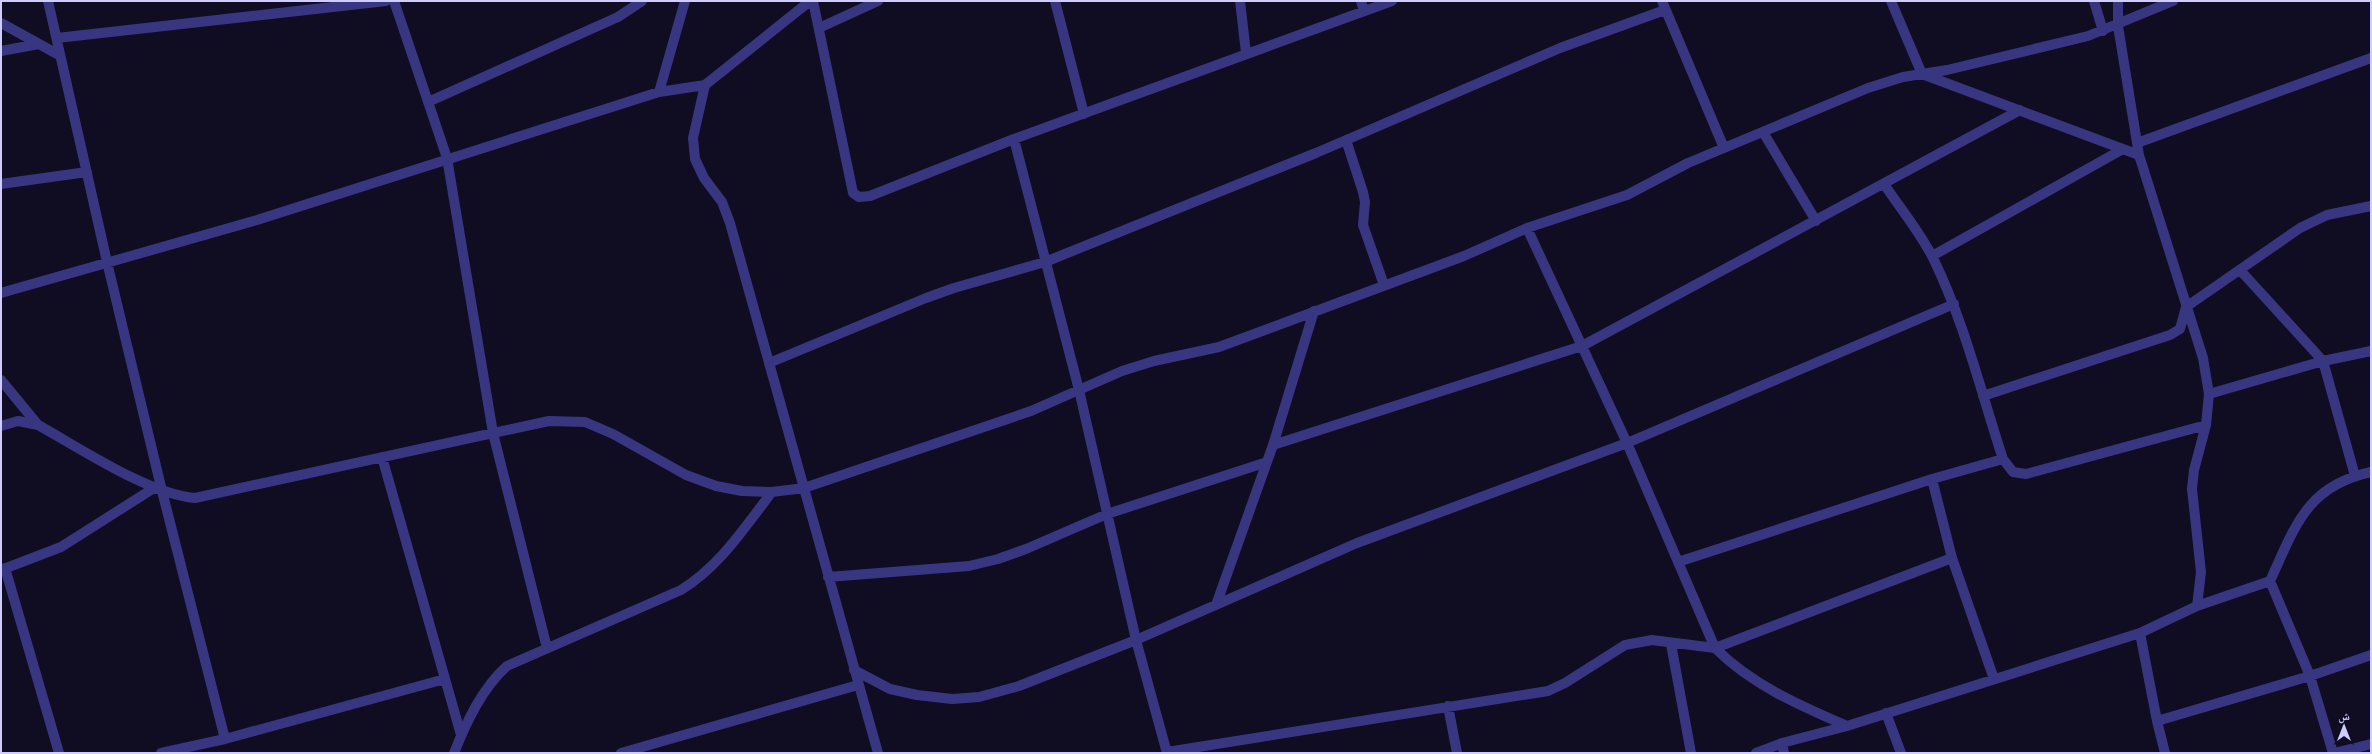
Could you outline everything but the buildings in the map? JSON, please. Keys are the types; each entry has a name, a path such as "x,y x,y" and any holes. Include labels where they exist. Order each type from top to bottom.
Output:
{"street":[{"path":"48,1 158,490 225,739"},
{"path":"57,38 386,1"},
{"path":"394,1 447,158 493,433 546,648"},
{"path":"428,102 618,17 642,1"},
{"path":"659,92 685,1"},
{"path":"1,293 256,220 447,158 659,92 705,85 812,1 819,28 853,193 859,197 870,196 1014,139 1246,53 1362,6 1392,1"},
{"path":"819,28 878,1"},
{"path":"1055,1 1084,114"},
{"path":"1240,1 1246,53"},
{"path":"1892,1 1922,74 2139,155"},
{"path":"2094,1 2103,31"},
{"path":"2118,1 2118,26 2139,155 2203,358 2209,394 2206,425 2194,470 2192,489 2200,572 2197,606"},
{"path":"1,426 18,421 38,425 158,490 180,497 209,496 549,421 585,422 613,434 686,475 716,486 742,491 772,492 804,488 1031,411 1122,371 1154,361 1219,347 1464,256 1527,228 1627,195 1688,163 1868,88 1922,74 2036,49 2103,31 2118,26 2173,1"},
{"path":"769,363 933,296 1045,262 1346,140 1664,5 1724,148"},
{"path":"1,24 60,55"},
{"path":"1,51 39,44"},
{"path":"2137,143 2371,58"},
{"path":"705,85 693,138 695,159 704,178 722,202 730,223 878,753"},
{"path":"1274,445 1582,346 2020,110"},
{"path":"1763,132 1816,221"},
{"path":"1014,139 1079,390 1136,640 1167,753 1448,706 1548,691 1565,683 1626,645 1652,640 1671,644 1715,648 1952,558"},
{"path":"1346,140 1363,192 1363,225 1384,285"},
{"path":"1932,256 2123,149"},
{"path":"1,184 87,172"},
{"path":"1884,184 1932,256 1954,304 2003,459 2014,472 2026,474 2206,425"},
{"path":"1983,396 2170,335 2180,329 2186,307 2300,228 2320,218 2341,211 2371,206"},
{"path":"1527,228 1627,443 1715,648 1733,666 1752,679 1793,702 1847,726"},
{"path":"2240,270 2323,361 2355,476"},
{"path":"854,670 890,689 916,695 952,699 979,697 1019,686 1136,640 1356,543 1627,443 1954,304"},
{"path":"1216,605 1274,445 1314,311"},
{"path":"2209,394 2323,361 2371,351"},
{"path":"1,380 38,425"},
{"path":"382,457 461,735"},
{"path":"1678,562 1932,479 2003,459"},
{"path":"828,577 969,566 1026,549 1108,514 1267,462"},
{"path":"1756,753 1782,743 1847,726 2140,633 2197,606 2270,581 2299,519 2313,501 2332,487 2355,476 2371,472"},
{"path":"1932,479 1952,558 1994,679"},
{"path":"59,753 3,569 61,547 158,490"},
{"path":"454,753 461,735 493,678 507,666 681,590 699,579 718,562 772,492"},
{"path":"2270,581 2310,676 2334,753 2371,744"},
{"path":"2140,633 2157,721 2165,753"},
{"path":"1671,644 1691,753"},
{"path":"2157,721 2310,676 2371,656"},
{"path":"161,753 225,739 445,679"},
{"path":"621,753 858,685"},
{"path":"1448,706 1456,753"},
{"path":"1886,713 1902,753"},
{"path":"1782,743 1784,753"}]}
